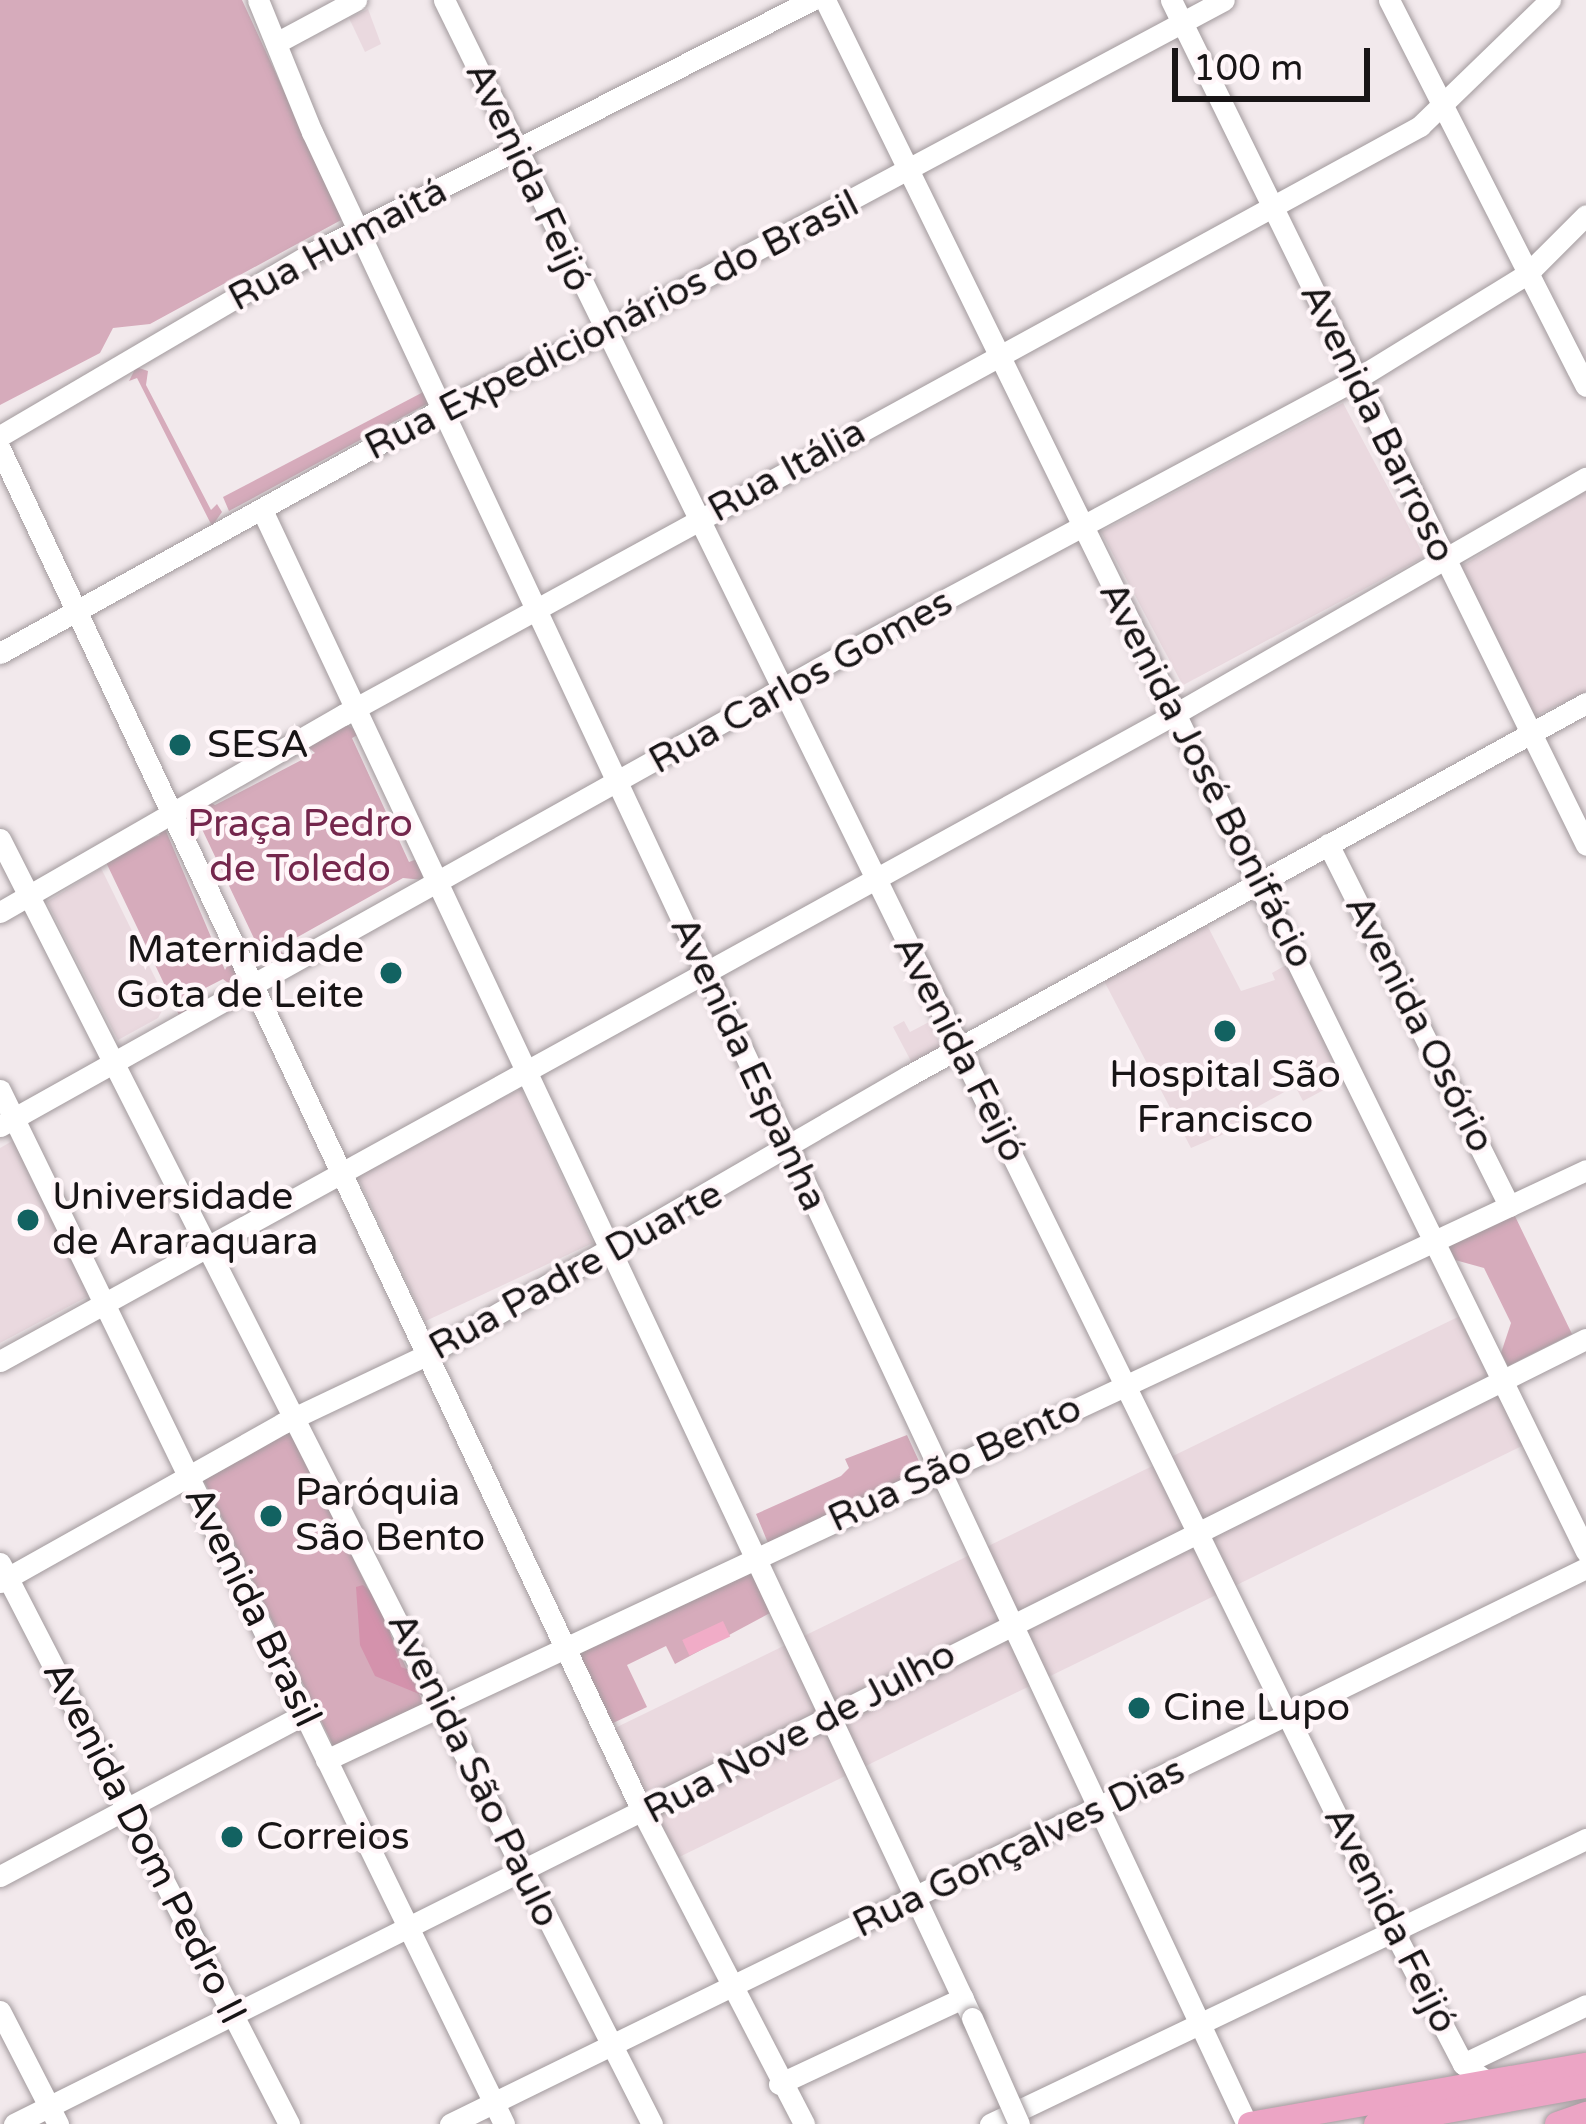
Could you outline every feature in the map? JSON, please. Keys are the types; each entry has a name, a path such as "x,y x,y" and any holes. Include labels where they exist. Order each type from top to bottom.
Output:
{"main road":[{"path":"1248,2124 1586,2066"},
{"path":"1376,2124 1586,2086"},
{"path":"1558,2124 1586,2114"}],"street":[{"name":"Avenida Espanha","path":"257,0 617,784 1248,2124"},
{"path":"276,43 356,0"},
{"name":"Avenida Feijó","path":"444,0 601,333 1393,1930 1463,2064 1491,2084"},
{"name":"Rua Humaitá","path":"0,436 361,228 812,0"},
{"name":"Avenida José Bonifácio","path":"825,0 1586,1551"},
{"name":"Avenida Barroso","path":"1172,0 1353,381 1586,845"},
{"name":"Rua Expedicionários do Brasil","path":"0,652 444,408 601,333 1224,0"},
{"path":"1389,0 1586,386"},
{"name":"Rua Itália","path":"0,912 358,707 1420,126 1550,0"},
{"name":"Rua Carlos Gomes","path":"7,1122 780,689 1353,381 1527,274 1586,215"},
{"path":"0,449 644,1815 778,2084 804,2120"},
{"path":"0,1361 704,968 1175,714 1586,478"},
{"path":"262,510 758,1558 1019,2124"},
{"name":"Rua Padre Duarte","path":"3,1574 293,1417 428,1354 959,1048 1586,703"},
{"name":"Avenida São Paulo","path":"0,838 522,1876 652,2124"},
{"name":"Avenida Osório","path":"1328,844 1509,1206"},
{"name":"Avenida Brasil","path":"0,1090 7,1122 105,1303 406,1933 499,2113"},
{"name":"Rua São Bento","path":"326,1760 1586,1170"},
{"name":"Rua Nove de Julho","path":"14,2124 54,2116 232,2016 644,1815 1010,1622 1586,1339"},
{"name":"Rua Gonçalves Dias","path":"450,2124 499,2113 612,2043 730,1984 917,1901 1586,1568"},
{"name":"Avenida Dom Pedro II","path":"3,1574 289,2124"},
{"path":"0,1876 303,1715"},
{"path":"990,2124 1586,1839"},
{"path":"1463,2064 1586,2005"},
{"path":"778,2084 967,2008"},
{"path":"0,2011 54,2116"}],"shaded area":[{"path":"368,9 381,44 365,52 349,18"},
{"path":"1343,403 1425,557 1183,685 1101,532"},
{"path":"1586,491 1586,692 1535,716 1460,567"},
{"path":"101,868 167,1002 158,1018 118,1040 47,902"},
{"name":"Hospital São Francisco","path":"1205,921 1241,991 1275,980 1272,973 1286,965 1341,1072 1332,1077 1335,1084 1303,1101 1295,1086 1241,1116 1245,1125 1191,1148 1101,975"},
{"path":"904,1021 910,1032 931,1021 942,1050 913,1065 893,1027"},
{"path":"521,1089 593,1243 425,1321 353,1167"},
{"name":"Universidade de Araraquara","path":"14,1140 94,1293 0,1343 0,1148"},
{"path":"1464,1314 1527,1443 671,1861 608,1731"},
{"path":"363,1585 379,1598 401,1667 414,1672 424,1696 375,1676 360,1645 356,1587"},
{"path":"723,1621 730,1636 689,1655 682,1640"}],"green space":[{"path":"0,0 242,0 343,219 150,324 113,328 100,353 0,405"},
{"path":"136,367 148,371 146,385 211,510 217,504 222,512 212,526 137,378 129,381"},
{"path":"429,389 434,400 229,511 223,497"},
{"name":"Praça Pedro de Toledo","path":"345,724 361,733 352,738 409,862 420,858 423,880 403,878 278,948 286,956 264,967 251,953 261,953 201,827 190,826 186,811 202,798 215,805 315,753 306,745"},
{"path":"163,824 225,970 232,957 239,971 233,987 223,979 180,1001 189,1010 179,1015 103,856 160,835 153,829"},
{"path":"1513,1212 1572,1334 1508,1366 1501,1353 1511,1323 1484,1268 1455,1260 1448,1244"},
{"path":"290,1429 424,1704 334,1748 200,1473"},
{"path":"907,1435 923,1470 768,1543 756,1514 841,1476 849,1468 845,1459"},
{"path":"751,1569 770,1613 675,1664 666,1646 627,1665 647,1707 611,1724 577,1652"}],"place":[{"name":"SESA","path":"180,745"},
{"name":"Maternidade Gota de Leite","path":"391,973"},
{"name":"Hospital São Francisco","path":"1225,1031"},
{"name":"Universidade de Araraquara","path":"28,1220"},
{"name":"Paróquia São Bento","path":"271,1516"},
{"name":"Cine Lupo","path":"1139,1708"},
{"name":"Correios","path":"232,1837"}]}
